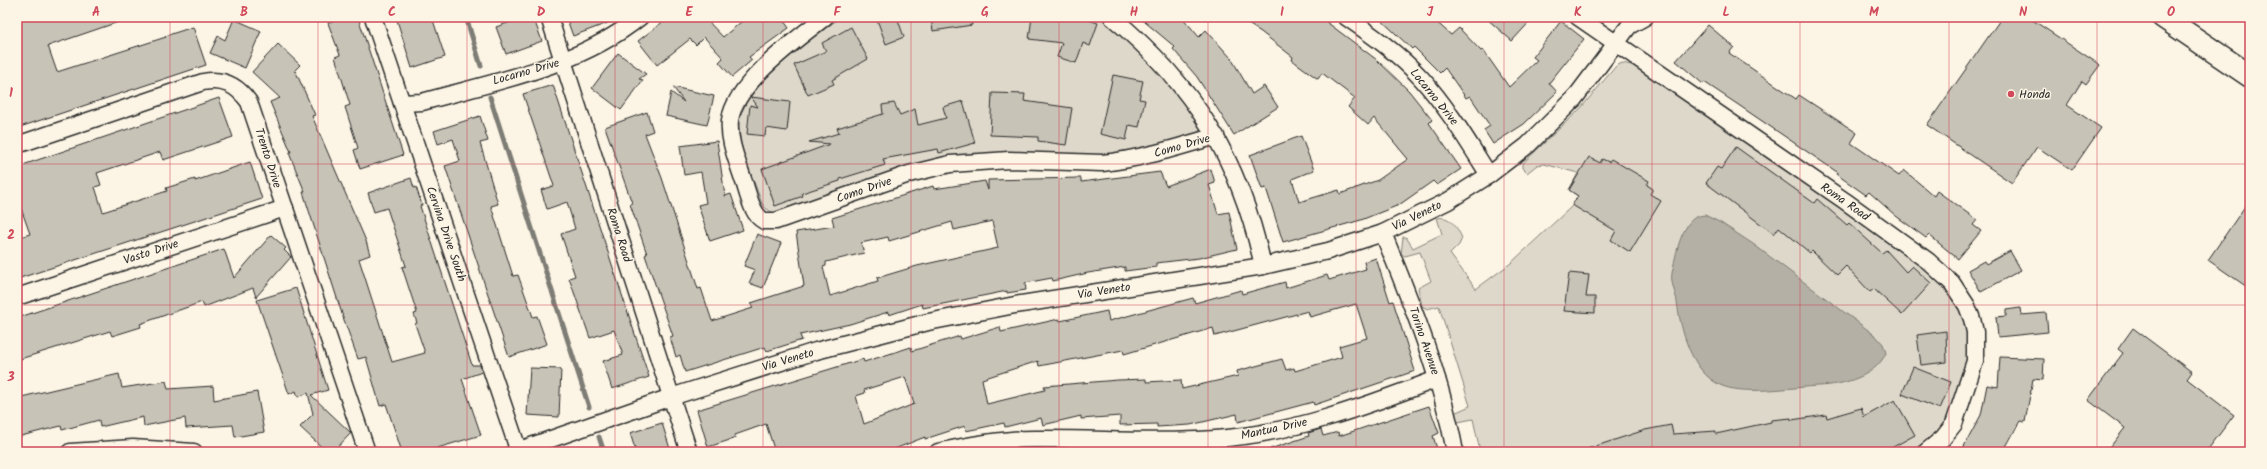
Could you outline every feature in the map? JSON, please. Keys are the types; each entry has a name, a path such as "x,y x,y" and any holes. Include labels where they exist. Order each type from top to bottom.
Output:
{"main road":[{"path":"2163,17 2168,17"},
{"path":"2163,17 2250,76"}],"street":[{"name":"Cervina Drive South","path":"373,17 517,452"},
{"name":"Roma Road","path":"548,17 689,452"},
{"name":"Locarno Drive","path":"402,103 422,102 563,62 607,40 640,17"},
{"name":"Como Drive","path":"825,17 756,76 741,93 732,111 730,130 736,155 756,214 764,221 776,221 909,174 950,164 993,160 1102,163 1117,162 1142,157 1216,136"},
{"name":"Como Drive","path":"1112,17 1151,51 1171,72 1203,114 1216,136 1246,203 1263,266"},
{"name":"Locarno Drive","path":"1346,17 1390,48 1420,77 1456,124 1489,175"},
{"name":"Roma Road","path":"1578,17 1845,201 1928,261 1952,283 1967,306 1972,319 1975,332 1975,360 1954,424 1943,438 1926,452"},
{"name":"Via Veneto","path":"517,452 671,396 816,351 928,322 1015,305 1263,266 1328,251 1383,233 1448,201 1489,175 1528,145 1554,120 1592,77 1616,43 1629,21 1644,17"},
{"name":"Trento Drive","path":"17,145 203,82 227,82 243,93 249,102 367,452"},
{"name":"Vasto Drive","path":"17,297 285,208"},
{"name":"Torino Avenue","path":"1383,233 1406,289 1437,379 1456,452"},
{"name":"Mantua Drive","path":"938,452 965,446 1032,439 1166,441 1230,437 1332,416 1437,379"},
{"path":"70,452 133,448 194,452"}],"shaded area":[{"path":"841,17 1101,17 1141,50 1167,78 1201,128 1196,135 1140,151 1106,156 1004,153 773,213 764,207 761,201 743,152 739,132 739,122 743,109 752,94 765,80 797,50"},
{"path":"1622,63 1636,66 1920,262 1935,275 1955,297 1964,315 1969,336 1966,365 1952,409 1945,421 1928,440 1906,452 1478,452 1480,451 1473,419 1458,422 1454,413 1470,406 1439,306 1427,309 1422,306 1418,288 1431,281 1420,252 1405,256 1401,254 1403,237 1406,237 1413,248 1442,234 1437,218 1446,218 1449,220 1458,230 1462,238 1459,245 1450,254 1476,289 1511,263 1571,207 1578,196 1569,190 1578,173 1544,164 1537,165 1527,173 1522,168 1522,164 1580,109 1616,66"},
{"path":"1705,215 1721,223 1753,244 1876,336 1883,344 1886,353 1875,368 1858,378 1839,384 1769,390 1742,390 1730,388 1720,385 1710,379 1695,360 1689,349 1681,325 1672,284 1672,273 1676,253 1683,233 1691,220"}],"building":[{"path":"17,17 126,17 127,19 48,46 57,72 193,27 206,65 17,128"},
{"path":"345,17 358,17 403,155 360,169 354,150 358,148 345,107 350,105 335,57 340,55 328,23"},
{"path":"396,17 432,17 445,57 412,68"},
{"path":"525,17 533,17 542,41 506,54 496,27"},
{"path":"566,17 621,17 621,18 573,36"},
{"path":"669,17 704,17 723,37 747,17 781,17 789,28 749,57 752,60 732,77 719,62 723,58 704,37 696,45 690,39 657,65 638,41"},
{"path":"876,17 897,17 904,37 886,44"},
{"path":"931,17 971,17 972,25 933,31"},
{"path":"1032,17 1080,17 1098,23 1090,46 1083,43 1076,63 1057,57 1062,43 1029,39"},
{"path":"1139,17 1182,17 1199,37 1206,30 1231,58 1252,94 1264,86 1278,107 1234,135 1197,77 1173,49 1175,47"},
{"path":"1237,17 1320,17 1377,60 1409,91 1432,120 1429,123 1461,169 1437,185 1433,181 1399,205 1361,220 1283,242 1266,188 1262,189 1250,155 1301,136 1314,170 1292,179 1299,202 1339,190 1340,194 1378,180 1408,159 1374,118 1368,125 1348,107 1355,98 1322,73 1318,79 1292,60 1293,57 1261,32"},
{"path":"1378,17 1431,17 1451,35 1459,28 1481,51 1483,50 1509,87 1537,60 1533,57 1561,21 1584,39 1549,83 1557,92 1524,124 1493,144 1484,130 1490,126 1470,96 1466,98 1445,68 1440,73 1414,47 1412,49"},
{"path":"1485,17 1534,17 1512,41"},
{"name":"Honda","path":"2002,17 2028,17 2100,65 2086,84 2082,81 2067,105 2101,128 2072,170 2037,147 2012,183 1927,125"},
{"path":"234,19 261,31 245,68 210,53 218,36 225,40"},
{"path":"1708,25 1734,47 1729,53 1796,99 1799,95 1857,133 1851,143 1899,176 1904,170 1934,196 1937,191 1977,220 1973,225 1981,231 1958,259 1929,235 1926,238 1896,216 1869,192 1866,195 1836,174 1837,172 1704,82 1703,84 1676,61"},
{"path":"851,27 868,59 832,80 834,84 808,95 794,65 826,51 822,43"},
{"path":"278,44 300,65 295,70 315,115 312,116 366,241 370,255 359,259 392,362 425,353 415,324 417,323 414,314 417,313 402,267 406,266 387,208 374,212 368,193 411,178 414,188 416,187 422,205 420,206 472,365 480,365 482,372 462,379 481,435 424,452 402,452 386,404 380,406 366,357 358,359 343,317 303,192 305,192 289,153 291,152 270,102 280,98 252,72"},
{"path":"618,53 646,74 639,79 643,80 621,110 592,88"},
{"path":"1113,75 1143,81 1139,99 1145,100 1139,127 1129,125 1126,140 1100,134"},
{"path":"553,85 649,377 612,389 603,361 623,355 614,330 590,338 569,278 575,276 561,234 575,229 567,202 547,209 541,190 554,186 523,94"},
{"path":"673,87 714,96 707,125 666,116 671,92 684,102"},
{"path":"992,93 1025,94 1024,101 1072,108 1066,145 1038,141 1038,137 990,135"},
{"path":"751,97 790,102 787,131 766,128 765,136 747,134 750,105 758,107"},
{"path":"219,98 233,137 163,160 160,152 97,173 101,185 95,187 103,212 167,191 166,188 195,179 195,181 250,162 262,199 17,279 17,238 30,234 17,197 17,167"},
{"path":"963,101 975,143 939,153 938,149 883,159 885,165 802,193 803,196 775,206 762,169 830,144 809,142 839,133 837,128 883,114 882,105 894,103 900,115 915,109 918,125 946,118 943,107"},
{"path":"647,112 653,131 645,134 662,178 698,289 701,288 712,321 753,308 751,303 804,286 796,232 834,226 832,218 933,186 934,189 985,181 988,190 988,180 1081,178 1081,182 1160,172 1166,186 1211,169 1215,183 1209,185 1218,214 1229,212 1237,249 1199,258 1156,263 1156,267 1125,271 1125,267 1053,281 1052,278 1025,283 1026,290 1007,293 1007,291 923,308 922,304 889,315 888,312 850,324 800,335 802,340 767,351 765,347 685,372 680,355 676,357 670,337 673,336 645,255 647,254 630,204 632,203 605,127","holes":["992,221 998,248 917,266 877,278 878,281 830,296 823,267 826,266 826,262 864,253 861,243 888,237 889,241 952,222 954,230"]},
{"path":"480,116 488,141 480,143 498,204 491,206 513,276 518,275 533,317 537,316 547,344 509,357 445,166 460,161 453,139 438,144 434,131"},
{"path":"717,141 725,196 731,194 743,230 710,241 698,205 706,203 701,172 684,175 680,146"},
{"path":"1736,147 1814,203 1817,199 1847,225 1849,223 1882,253 1886,250 1906,272 1912,266 1931,283 1902,315 1874,289 1870,292 1846,266 1837,275 1812,251 1810,253 1779,227 1774,234 1706,183 1717,167 1721,169"},
{"path":"1589,157 1600,163 1602,159 1609,162 1611,159 1649,181 1647,185 1653,189 1650,194 1661,201 1630,252 1611,240 1616,231 1572,205 1578,196 1569,190"},
{"path":"2250,199 2250,289 2208,260"},
{"path":"757,234 781,243 763,288 749,283 755,270 744,266"},
{"path":"271,235 286,248 284,250 291,257 256,297 253,288 204,307 202,302 140,324 141,327 112,336 110,331 20,359 17,351 17,318 224,249 234,278"},
{"path":"2010,251 2021,270 1981,292 1968,270 1984,261 1986,264"},
{"path":"1376,258 1390,302 1393,301 1415,371 1314,405 1313,402 1238,422 1237,414 1190,425 1157,427 1157,424 1120,425 1120,416 1081,419 1081,416 1043,425 1041,418 1005,427 1004,423 966,431 965,426 925,439 925,437 887,452 775,452 766,424 735,435 736,438 708,447 697,410 863,359 864,362 911,347 912,351 960,336 961,339 1000,327 1001,332 1059,319 1060,321 1107,311 1109,321 1193,298 1195,303 1241,290 1242,294 1285,282 1286,288 1327,275 1329,280 1366,269 1364,262","holes":["1356,304 1367,338 1339,346 1342,357 1295,371 1294,368 1286,370 1282,359 1237,371 1238,376 1182,389 1181,380 1146,382 1146,379 1118,380 1044,386 1045,390 987,404 982,379 1038,361 1039,366 1123,350 1124,354 1213,328 1215,336 1308,311 1310,317","905,377 914,404 864,424 856,396 865,393 864,390"]},
{"path":"1569,273 1589,275 1586,297 1595,297 1595,313 1564,311"},
{"path":"296,288 328,390 311,395 351,433 333,452 327,452 300,427 313,414 308,393 298,397 296,391 289,394 257,300"},
{"path":"2020,308 2021,315 2046,313 2048,332 1998,337 1996,317 2006,316 2006,310"},
{"path":"2133,328 2192,372 2187,379 2234,415 2206,452 2106,452 2125,428 2088,400 2123,353 2118,349"},
{"path":"1946,331 1947,362 1921,365 1917,335"},
{"path":"2000,357 2044,359 2043,380 2033,379 2025,422 2020,421 2003,452 1961,452 1981,415 1987,385 1998,387"},
{"path":"1913,367 1951,382 1940,409 1902,394"},
{"path":"530,368 561,369 559,417 527,415"},
{"path":"119,374 122,388 166,381 168,389 213,386 214,400 257,392 264,432 235,437 233,425 186,428 185,418 144,426 143,417 100,427 99,420 62,430 61,426 17,437 17,398"},
{"path":"1895,400 1915,435 1884,452 1587,452 1587,449 1645,430 1671,425 1673,434 1716,431 1716,434 1771,422 1771,420 1791,418 1791,420 1826,415 1827,418 1861,408 1864,417"},
{"path":"1429,406 1439,433 1433,436 1438,452 1271,452 1270,449 1309,436 1308,433 1321,429 1323,436 1338,432 1339,436"},
{"path":"662,423 671,452 636,452 630,433"}],"waterway":[{"path":"466,17 481,66"},
{"path":"490,97 589,407"},
{"path":"599,437 604,452"}],"place":[{"name":"Honda","path":"2011,94"}]}
